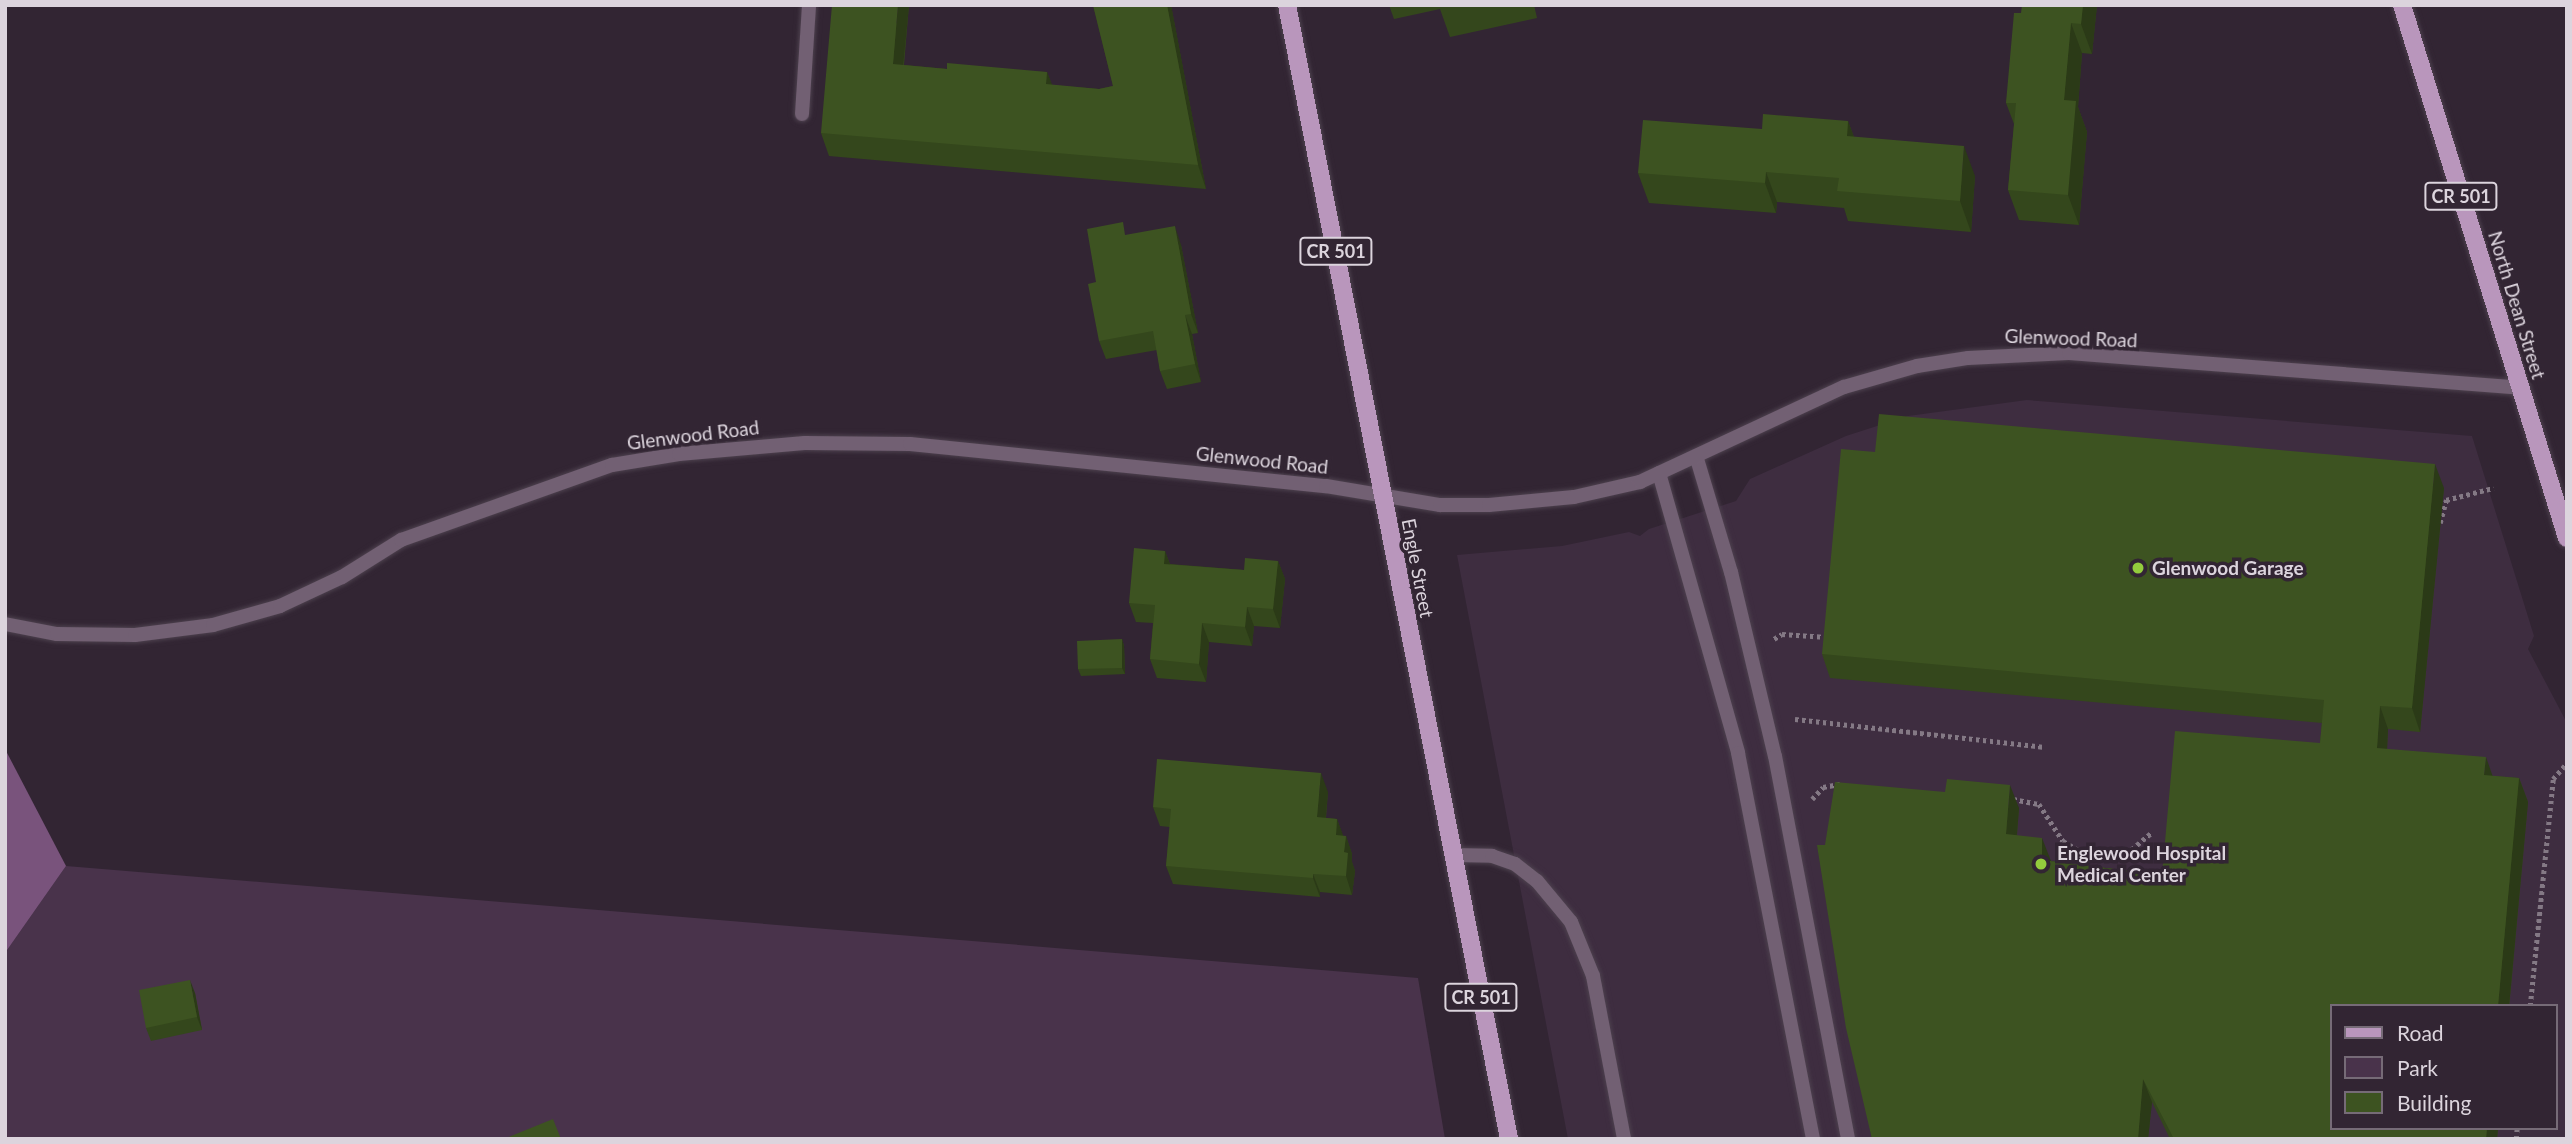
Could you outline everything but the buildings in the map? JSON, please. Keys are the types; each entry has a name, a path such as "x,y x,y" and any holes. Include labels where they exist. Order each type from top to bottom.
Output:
{"main road":[{"name":"Engle Street","path":"1287,5 1509,1139"},
{"name":"North Dean Street","path":"2402,5 2567,538"}],"street":[{"path":"802,114 809,5"},
{"name":"Glenwood Road","path":"5,624 57,634 135,635 213,625 279,606 342,577 401,540 612,465 679,454 805,443 910,444 1326,486 1383,497 1458,506 1529,502 1595,493 1697,459 1844,387 1917,366 1992,355 2069,353 2521,388"},
{"path":"1697,459 1731,572 1775,756 1849,1139"},
{"path":"1660,473 1738,753 1813,1139"},
{"path":"1453,855 1492,856 1516,864 1537,881 1571,922 1593,975 1624,1139"}],"path":[{"path":"2440,523 2446,499 2493,488"},
{"path":"1769,645 1782,634 1835,637"},
{"path":"1790,715 1806,723 2044,747"},
{"path":"2530,1004 2553,779 2567,763"},
{"path":"1807,807 1823,787 1850,785"},
{"path":"2000,798 2039,804 2063,841 2090,857 2126,854 2151,833"}],"shaded area":[{"name":"Englewood Hospital Medical Center","path":"2027,400 2472,436 2534,636 2528,649 2567,723 2567,1139 1568,1139 1457,555 1562,546 1629,532 1640,536 1649,529 1736,501 1750,479 1846,436 1908,416"},
{"path":"5,749 66,866 5,953"}],"green space":[{"path":"66,866 1418,978 1445,1139 5,1139 5,953"}],"place":[{"name":"Glenwood Garage","path":"2138,568"},
{"name":"Englewood Hospital Medical Center","path":"2041,864"}]}
